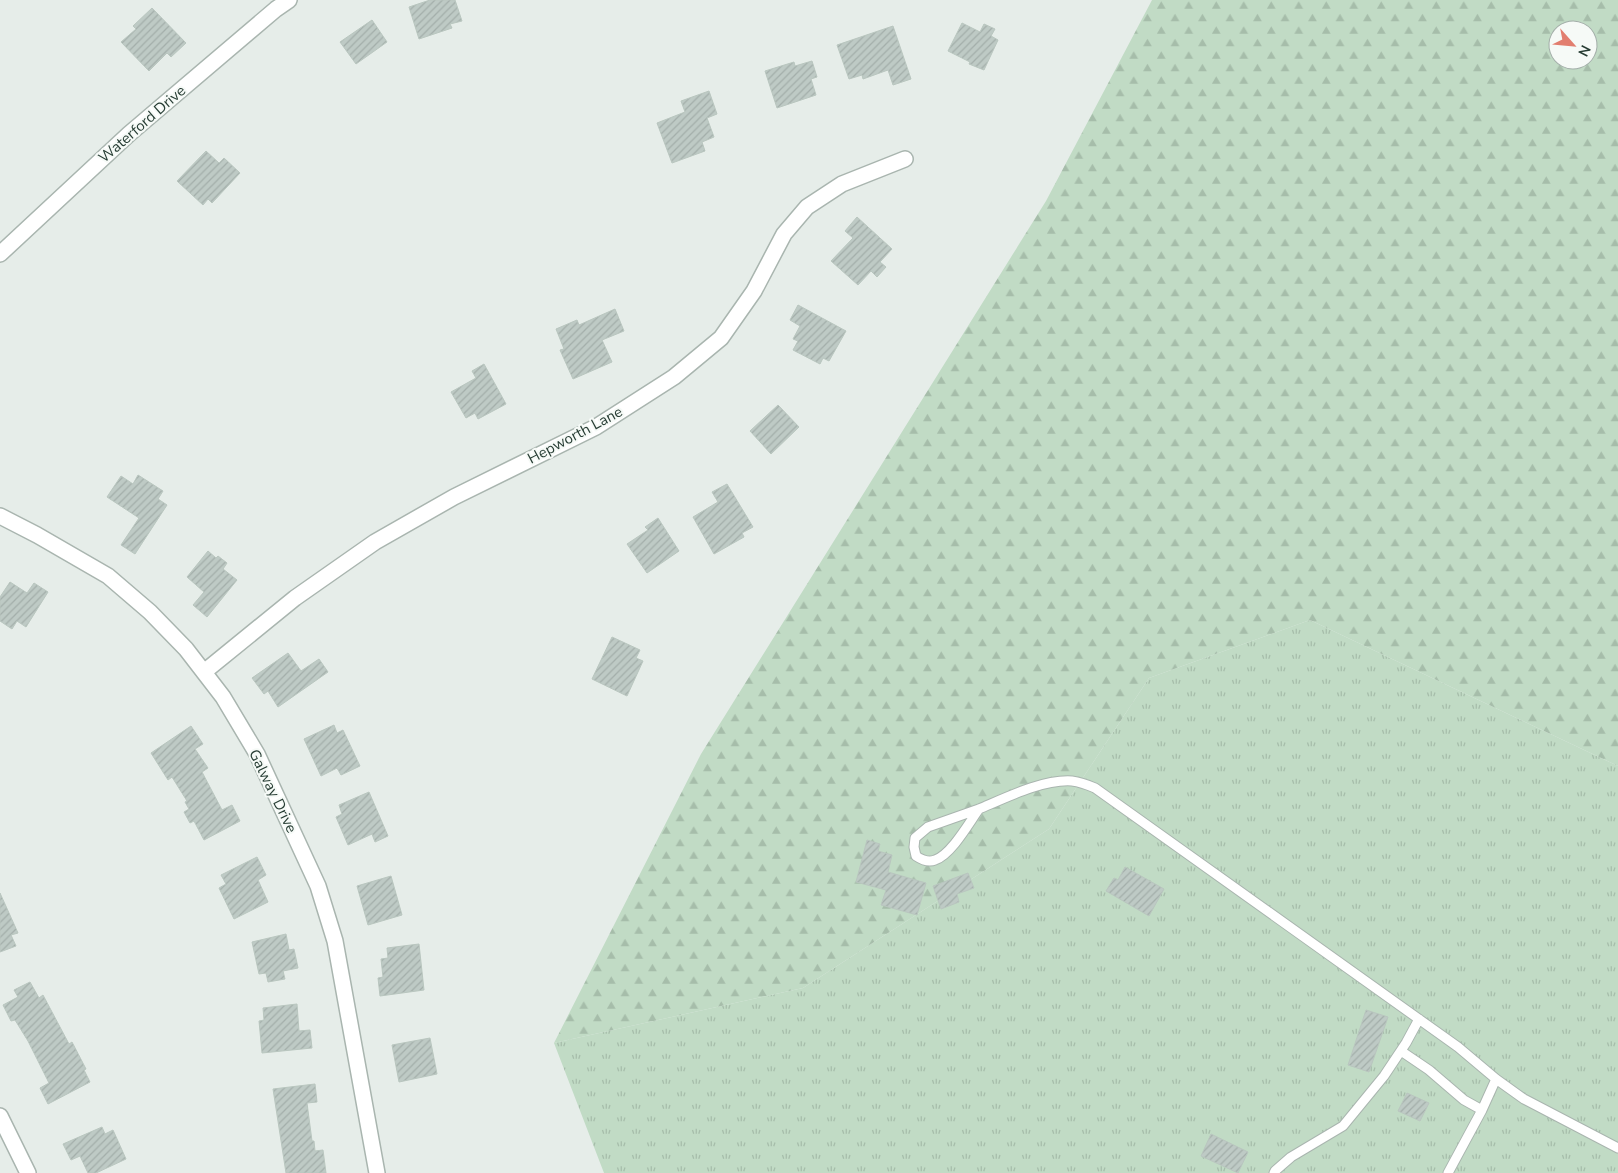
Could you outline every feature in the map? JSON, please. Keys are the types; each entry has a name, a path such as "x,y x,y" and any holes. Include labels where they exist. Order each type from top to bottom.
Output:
{"street":[{"name":"Waterford Drive","path":"0,254 129,134 289,0"},
{"name":"Hepworth Lane","path":"204,672 295,598 375,542 454,497 596,427 674,377 721,338 754,291 784,234 807,207 842,184 905,159"},
{"name":"Galway Drive","path":"0,516 108,576 150,612 180,643 223,697 257,754 318,886 335,941 377,1173"},
{"path":"0,1116 28,1173"}],"lane":[{"path":"979,809 945,853 935,860 925,861 916,856 915,838 928,827 1020,792 1060,782 1072,781 1095,788 1458,1047 1496,1079 1524,1099 1618,1148"},
{"path":"1274,1173 1291,1157 1343,1126 1384,1076 1419,1019"},
{"path":"1401,1051 1429,1070 1464,1100 1482,1110"},
{"path":"1448,1173 1482,1110 1496,1079"}],"green space":[{"path":"1152,0 1618,0 1618,766 1310,620 1149,678 1049,829 803,988 554,1043 701,754 1046,201"},
{"path":"1310,620 1618,766 1618,1173 604,1173 554,1043 803,988 1049,829 1149,678"}],"building":[{"path":"430,0 455,0 462,21 450,24 452,28 419,39 409,7"},
{"path":"152,8 186,43 171,57 167,53 149,71 121,42 136,29 133,26"},
{"path":"372,20 387,42 356,64 340,42"},
{"path":"962,23 980,32 984,24 995,29 991,36 998,40 984,70 969,64 970,62 948,51"},
{"path":"893,26 911,79 893,85 888,70 863,79 862,75 849,79 837,45"},
{"path":"812,61 817,77 811,79 816,95 777,108 765,71 794,62 795,66"},
{"path":"709,91 717,114 707,118 714,137 702,142 705,151 672,163 657,123 685,112 681,101"},
{"path":"206,151 219,163 224,158 240,173 212,203 208,199 203,205 177,181"},
{"path":"857,217 892,249 880,262 886,267 877,277 871,271 858,285 831,261 853,238 845,231"},
{"path":"798,305 846,331 829,361 823,358 820,364 793,350 798,341 793,339 800,326 790,320"},
{"path":"615,309 624,331 602,340 612,362 573,379 560,350 564,349 556,329 577,320 579,325"},
{"path":"484,364 506,404 478,419 475,413 466,418 451,392 476,378 472,371"},
{"path":"778,405 799,427 771,454 750,431"},
{"path":"138,475 163,491 158,499 167,505 135,554 121,545 139,518 107,497 121,476 133,484"},
{"path":"727,484 753,527 742,533 744,537 714,554 693,517 718,502 712,492"},
{"path":"658,518 679,551 647,573 627,544 648,530 645,527"},
{"path":"208,551 216,558 218,556 227,563 223,569 237,580 207,617 193,605 204,592 187,577"},
{"path":"10,582 27,593 34,583 48,592 26,627 17,621 12,629 0,621 0,597"},
{"path":"612,637 640,650 636,658 643,661 627,696 592,679"},
{"path":"288,653 301,671 319,659 328,672 278,707 268,691 264,694 252,678"},
{"path":"334,725 337,733 343,730 360,766 341,775 337,768 321,776 304,739"},
{"path":"191,726 203,744 195,749 208,768 202,772 222,810 232,805 240,821 204,840 194,821 190,823 184,812 189,809 185,802 187,801 172,777 168,780 151,753"},
{"path":"369,792 388,836 375,842 372,834 348,845 336,817 342,814 339,805"},
{"path":"867,840 880,844 878,851 892,855 888,872 926,883 917,915 881,905 886,890 856,882"},
{"path":"257,857 266,875 258,880 268,902 234,919 219,888 226,884 221,875"},
{"path":"1125,867 1164,889 1149,916 1106,891 1114,878 1118,880"},
{"path":"968,873 974,888 957,894 959,902 941,909 933,886"},
{"path":"391,876 402,915 368,925 357,886"},
{"path":"0,893 18,933 11,935 16,946 0,952"},
{"path":"286,934 289,950 294,949 298,968 283,971 285,979 268,982 266,973 259,974 252,942"},
{"path":"419,944 424,990 380,996 378,978 383,977 381,959 388,958 387,948"},
{"path":"30,982 39,998 43,995 69,1044 72,1042 86,1069 84,1070 90,1082 48,1104 40,1088 49,1083 28,1041 15,1020 11,1021 3,1005 18,997 14,990"},
{"path":"297,1004 299,1031 310,1030 312,1048 262,1053 259,1021 264,1020 263,1008"},
{"path":"1366,1010 1388,1017 1369,1072 1348,1065"},
{"path":"430,1038 437,1074 399,1082 392,1045"},
{"path":"315,1084 317,1102 307,1103 312,1141 314,1141 315,1151 323,1150 326,1173 286,1173 273,1089"},
{"path":"1407,1093 1429,1103 1420,1121 1398,1111"},
{"path":"102,1127 105,1134 113,1130 126,1159 96,1173 88,1173 80,1156 71,1160 63,1144"},
{"path":"1211,1134 1248,1152 1238,1173 1201,1156"}]}
